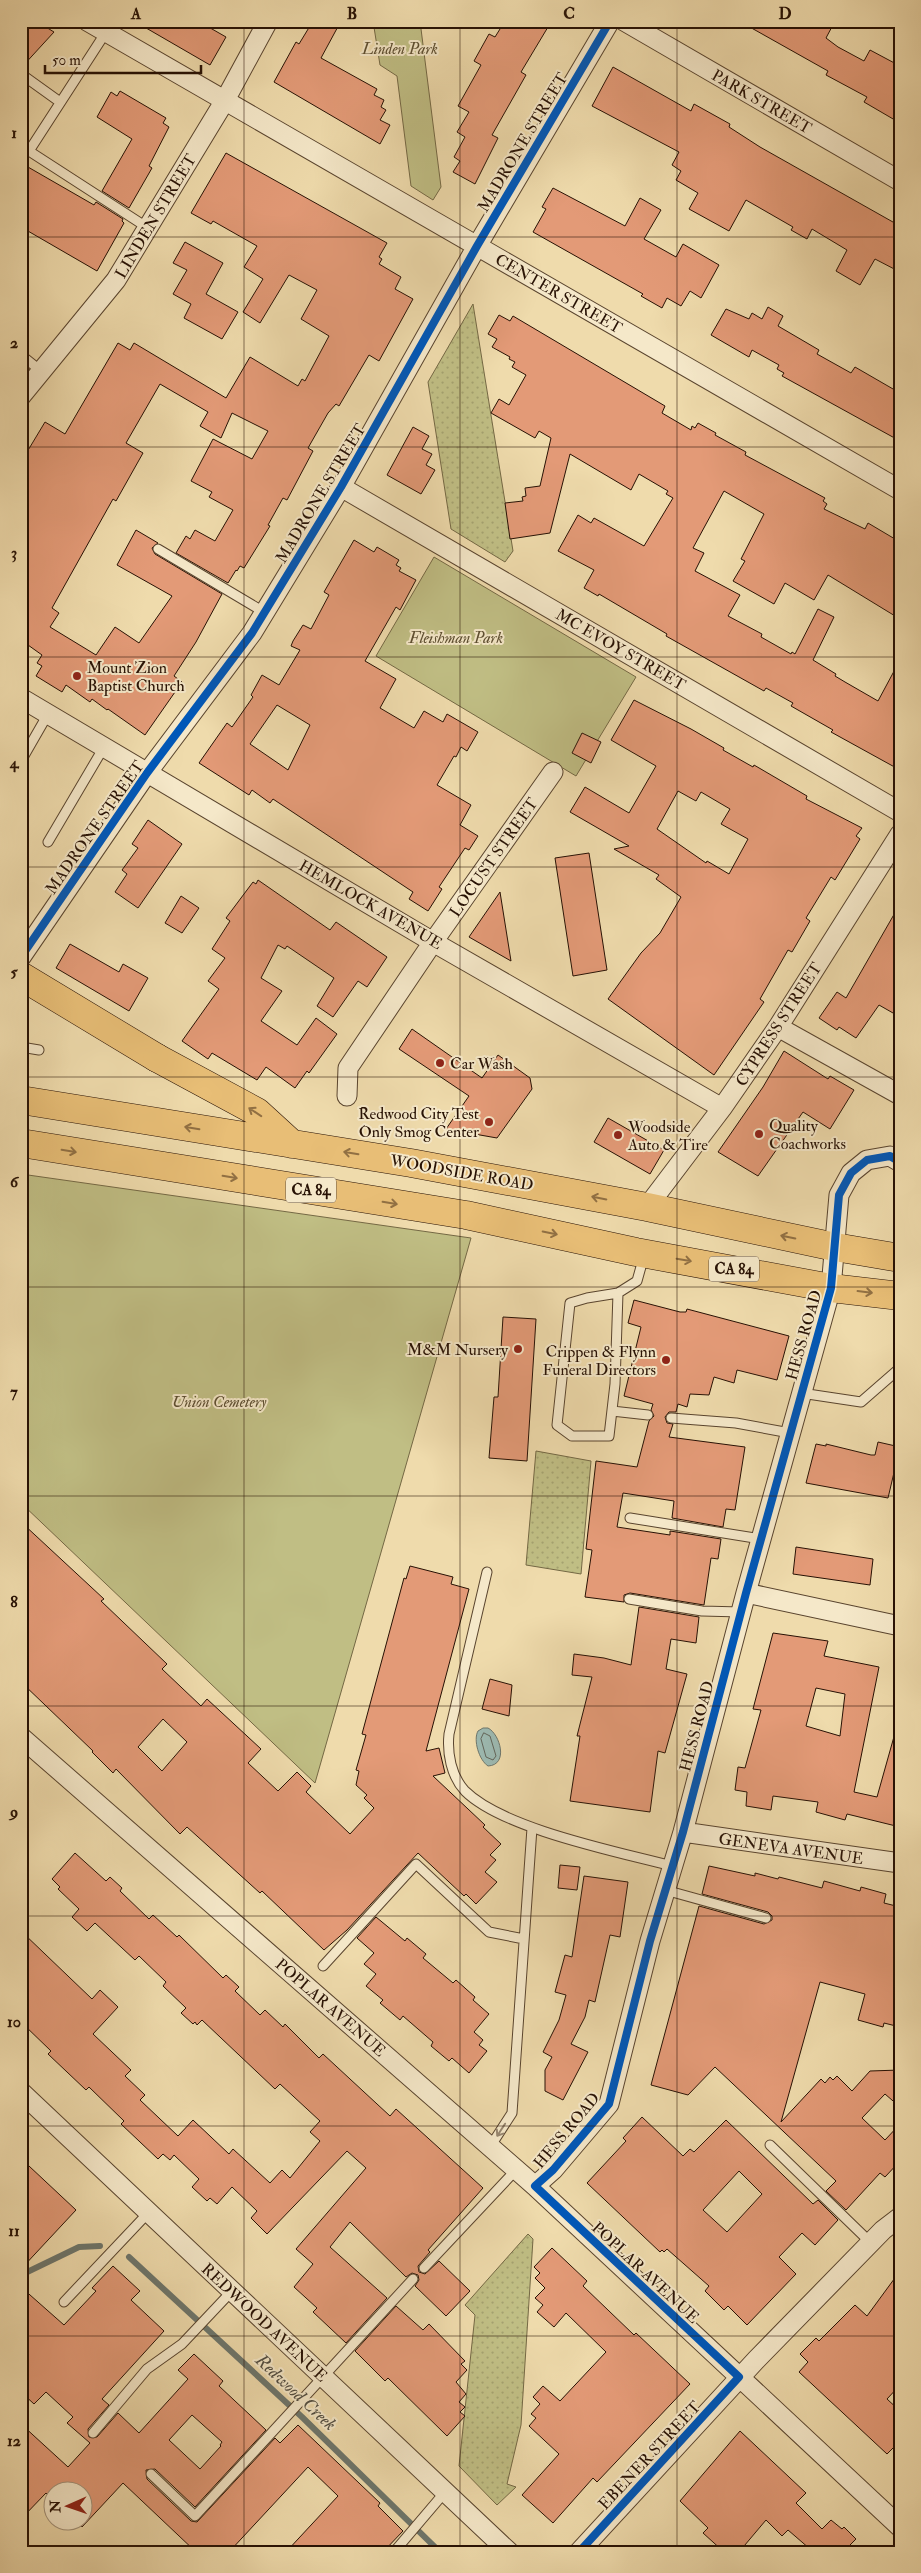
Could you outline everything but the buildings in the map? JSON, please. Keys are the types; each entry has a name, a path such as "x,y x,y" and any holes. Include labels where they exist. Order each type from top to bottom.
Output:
{"main road":[{"path":"21,976 157,1058 257,1112 292,1144"},
{"name":"WOODSIDE ROAD","path":"21,1100 411,1163 647,1207 835,1247 900,1258"},
{"name":"CA 84","path":"21,1143 466,1215 645,1254 831,1288 900,1296"}],"street":[{"name":"CENTER STREET","path":"87,21 224,102 900,490"},
{"name":"LINDEN STREET","path":"21,396 116,280 224,102 268,21"},
{"name":"MADRONE STREET","path":"21,957 148,773 252,633 341,488 477,246 610,21"},
{"name":"PARK STREET","path":"624,21 900,180"},
{"name":"MC EVOY STREET","path":"341,488 900,812"},
{"name":"HEMLOCK AVENUE","path":"21,698 434,942 722,1108"},
{"name":"LOCUST STREET","path":"347,1096 348,1068 553,772"},
{"name":"CYPRESS STREET","path":"647,1207 722,1108 778,1027 900,834"},
{"path":"778,1027 900,1095"},
{"name":"HESS ROAD","path":"535,2186 553,2170 608,2104 665,1890 683,1832 740,1612 831,1288 839,1195 851,1173 867,1160 890,1156 900,1162"},
{"path":"746,1593 900,1626"},
{"name":"POPLAR AVENUE","path":"21,1737 535,2186 900,2527"},
{"name":"GENEVA AVENUE","path":"683,1832 900,1863"},
{"name":"REDWOOD AVENUE","path":"21,2092 509,2552"},
{"name":"EBENER STREET","path":"579,2552 739,2378 871,2243 900,2217"}],"lane":[{"path":"106,32 29,151 148,228"},
{"path":"21,74 60,102"},
{"path":"21,355 41,371"},
{"path":"158,549 264,612"},
{"path":"21,761 48,714"},
{"path":"48,842 104,747"},
{"path":"21,1047 39,1050"},
{"path":"618,1293 609,1436 572,1436 557,1425 570,1303 618,1293 637,1281 645,1254"},
{"path":"802,1392 861,1402 900,1368"},
{"path":"612,1410 648,1414"},
{"path":"671,1418 736,1423 790,1433"},
{"path":"630,1518 761,1539"},
{"path":"487,1572 452,1718 447,1750 459,1782 466,1792 488,1807 532,1828 672,1866"},
{"path":"629,1599 702,1611 740,1612"},
{"path":"490,2147 512,2113 532,1828"},
{"path":"323,1966 416,1864 489,1932 524,1939"},
{"path":"665,1890 766,1918"},
{"path":"770,2145 871,2243"},
{"path":"424,2268 516,2170"},
{"path":"64,2302 149,2212"},
{"path":"151,2474 195,2516 413,2280"},
{"path":"93,2433 147,2369 182,2344 232,2291"},
{"path":"394,2552 445,2492"}],"green space":[{"name":"Linden Park","path":"373,21 420,21 441,187 433,200 411,186 397,76 380,65"},
{"path":"473,304 513,551 505,562 451,529 428,382"},
{"name":"Fleishman Park","path":"434,557 636,677 576,776 376,656"},
{"name":"Union Cemetery","path":"21,1174 471,1238 315,1783 21,1503"},
{"path":"536,1451 591,1461 581,1574 526,1565"},
{"path":"528,2234 533,2239 521,2425 507,2484 516,2487 497,2505 459,2466 475,2315 465,2305"}],"water":[{"path":"488,1728 492,1731 499,1742 500,1749 499,1760 495,1764 488,1766 480,1755 476,1739 478,1731"}],"waterway":[{"name":"Redwood Creek","path":"21,2275 79,2247 100,2246"},
{"name":"Redwood Creek","path":"129,2257 302,2417 440,2552"}],"cycle path":[{"path":"21,957 147,773 252,633 341,487 477,246 610,21"},
{"path":"579,2552 739,2377 535,2186 553,2170 609,2104 650,1941 683,1832 746,1593 831,1288 839,1195 851,1173 867,1160 890,1156 900,1162"}],"place":[{"name":"Mount Zion Baptist Church","path":"77,676"},
{"name":"Car Wash","path":"440,1063"},
{"name":"Redwood City Test Only Smog Center","path":"489,1122"},
{"name":"Quality Coachworks","path":"759,1134"},
{"name":"Woodside Auto & Tire","path":"618,1135"},
{"name":"M&M Nursery","path":"518,1349"},
{"name":"Crippen & Flynn Funeral Directors","path":"666,1360"}]}
